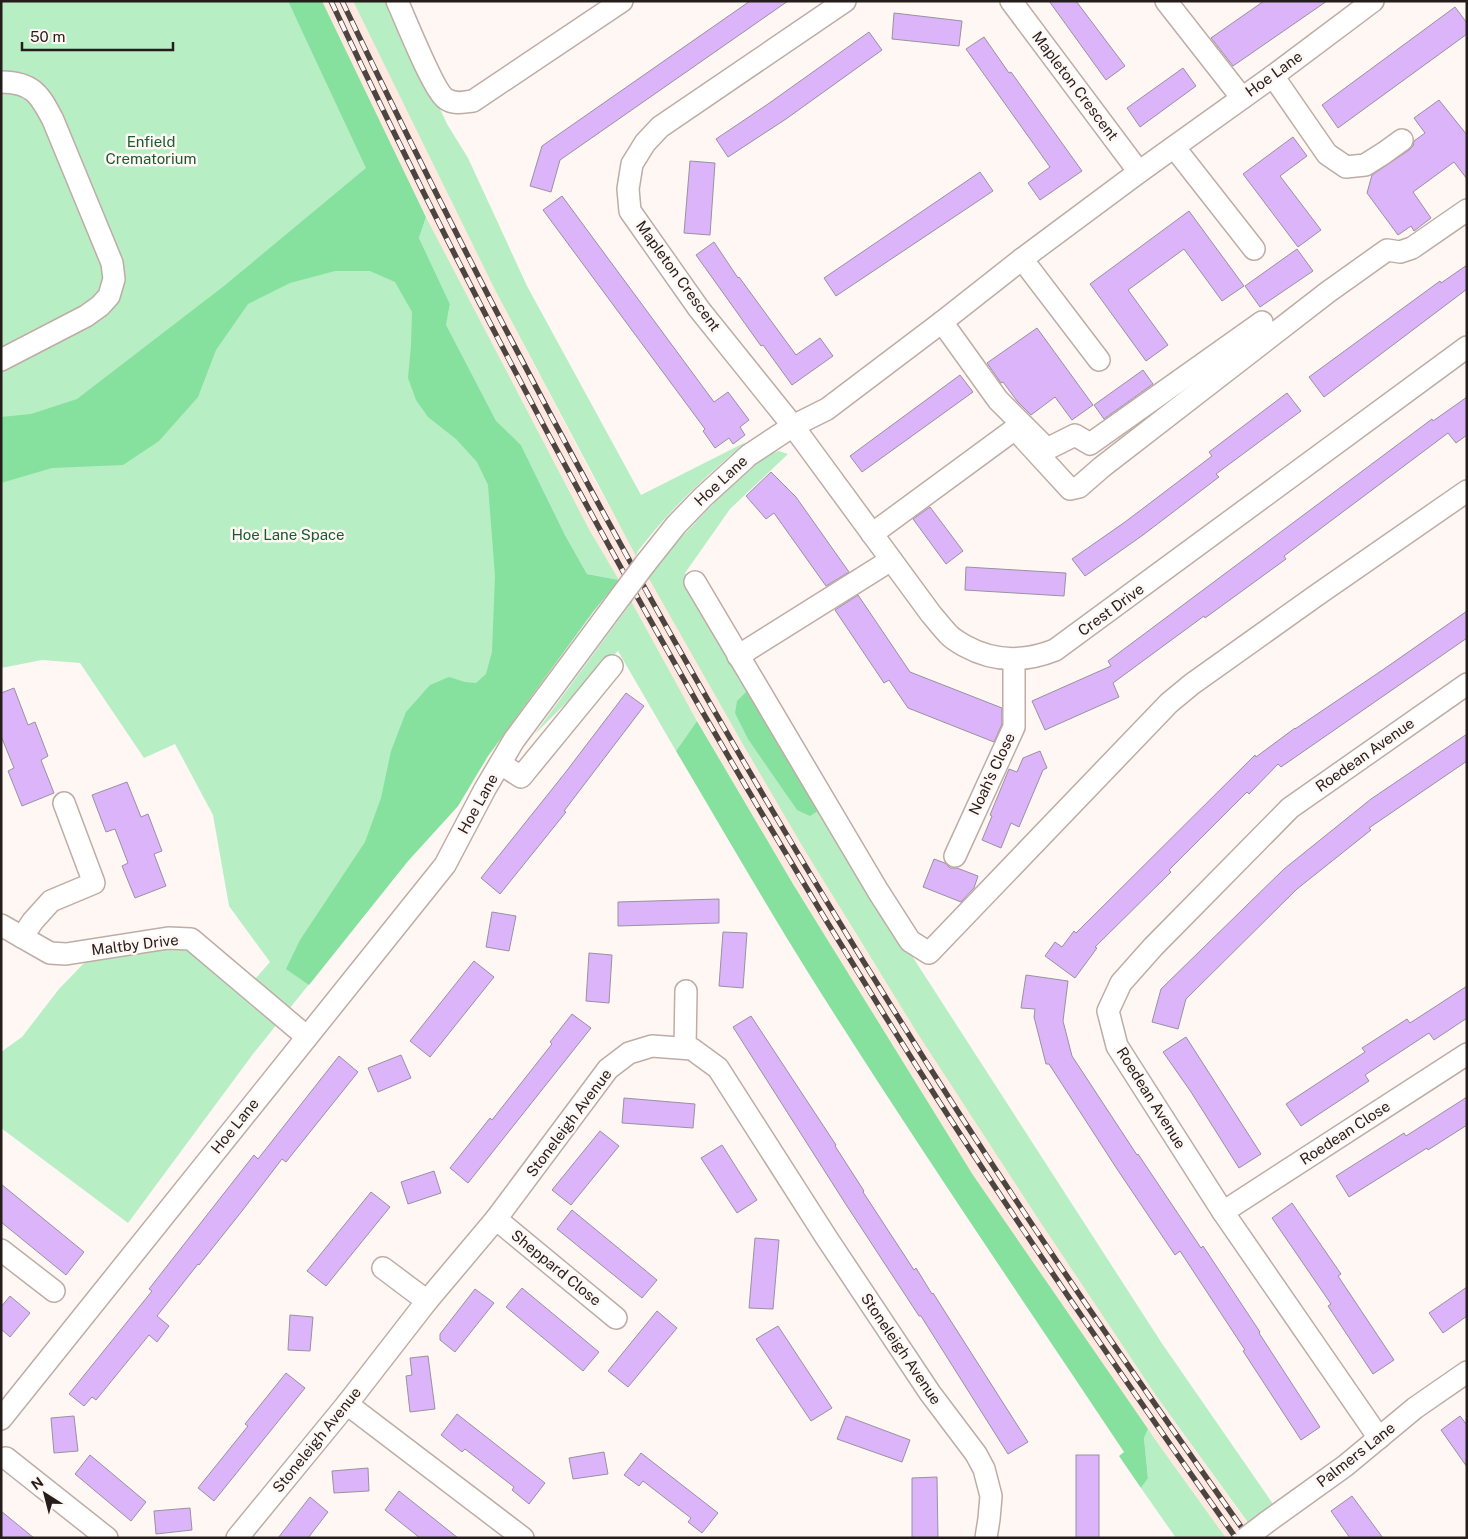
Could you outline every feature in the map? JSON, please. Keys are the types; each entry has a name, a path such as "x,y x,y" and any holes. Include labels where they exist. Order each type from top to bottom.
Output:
{"street":[{"path":"397,1 434,82 446,99 457,104 473,101 622,1"},
{"name":"Mapleton Crescent","path":"793,426 699,309 630,211 628,189 632,164 644,143 660,128 845,1"},
{"name":"Mapleton Crescent","path":"1011,1 1139,172"},
{"path":"1166,1 1242,98"},
{"name":"Hoe Lane","path":"1,1419 445,865 485,789 514,740 645,564 676,525 703,497 749,455 793,426 827,409 1022,259 1373,1"},
{"path":"1273,76 1328,154 1346,167 1365,165 1402,140"},
{"path":"1,82 13,82 27,87 42,99 53,120 112,263 114,279 109,296 100,306 86,316 1,360"},
{"path":"1174,147 1254,249"},
{"path":"872,534 1015,428 1070,489 1079,487 1328,292 1387,250 1400,252 1412,248 1467,210"},
{"path":"1022,259 1099,360"},
{"path":"942,322 998,400 1047,449 1075,435 1090,444 1262,322"},
{"name":"Crest Drive","path":"793,426 949,636 981,654 994,657 1014,659 1042,656 1056,650 1069,641 1467,347"},
{"path":"695,582 860,862 910,941 929,953 1169,703 1192,684 1317,595 1467,491"},
{"path":"738,656 891,560"},
{"name":"Noah's Close","path":"954,856 1014,727 1014,659"},
{"path":"501,764 520,777 612,666"},
{"name":"Roedean Avenue","path":"1379,1438 1223,1212 1117,1046 1108,1011 1121,983 1153,947 1290,808 1467,684"},
{"path":"22,937 51,901 94,883 64,803"},
{"name":"Maltby Drive","path":"1,925 50,953 66,954 168,938 191,939 307,1037"},
{"path":"685,1048 686,991"},
{"name":"Stoneleigh Avenue","path":"237,1538 347,1404 427,1301 496,1219 608,1068 629,1053 652,1046 692,1049 718,1068 826,1237 930,1393 976,1454 984,1469 991,1496 986,1538"},
{"name":"Roedean Close","path":"1223,1212 1467,1054"},
{"name":"Sheppard Close","path":"496,1219 616,1318"},
{"path":"1,1250 54,1291"},
{"path":"383,1268 427,1301"},
{"name":"Palmers Lane","path":"1246,1538 1345,1466 1415,1408 1467,1372"},
{"path":"347,1404 523,1538"},
{"path":"6,1458 107,1538"}],"shaded area":[{"path":"322,1 353,1 495,290 594,479 745,748 860,941 976,1123 1157,1397 1258,1538 1226,1538 1159,1445 973,1175 793,884 684,698 590,531 439,242"}],"green space":[{"name":"Hoe Lane Space","path":"1,1 288,1 446,324 450,304 419,238 426,217 590,531 619,580 587,574 565,535 521,445 497,423 516,719 488,756 458,806 408,861 253,1054 128,1223 1,1128 1,1052 22,1037 59,989 88,959 186,946 256,978 270,962 229,906 213,815 175,744 144,758 80,663 42,660 1,668"},
{"path":"288,1 322,1 426,217 419,238 450,304 446,325 496,421 521,445 565,535 587,574 619,580 593,612 488,756 458,806 408,861 309,985 286,969 300,940 365,842 381,798 391,751 406,712 430,685 449,677 476,683 486,674 492,652 495,576 488,485 477,462 456,439 428,417 416,400 408,378 412,312 395,282 370,271 335,271 290,283 248,304 216,350 198,397 159,441 123,465 52,468 1,483 1,417 31,414 77,399 224,286 366,168"},
{"path":"353,1 390,1 447,124 468,158 527,286 641,495 746,442 676,507 650,536 636,556 495,290"},
{"path":"779,451 788,454 730,509 685,573 751,687 784,790 797,810 822,808 914,959 1161,1342 1273,1504 1249,1524 1157,1397 916,1031 804,849 648,577 677,542 715,502 763,458"},
{"path":"631,601 697,721 676,751 618,651 534,735 628,607"},
{"path":"751,687 822,808 810,816 797,810 748,739 735,713 737,701"},
{"path":"697,721 793,884 973,1175 1148,1429 1144,1438 1148,1478 1141,1488 1119,1456 1124,1452 925,1154 809,974 676,751"},
{"path":"1148,1429 1226,1538 1176,1538 1141,1488 1148,1477 1144,1438"}],"building":[{"path":"750,1 788,1 560,160 551,192 530,186 542,146"},
{"path":"1049,1 1076,1 1125,66 1106,80"},
{"path":"1264,1 1327,1 1233,66 1211,38"},
{"path":"1455,7 1467,23 1467,34 1338,128 1322,105"},
{"path":"894,13 962,21 959,46 892,39"},
{"path":"869,32 882,50 786,119 728,157 716,139"},
{"path":"984,37 1082,171 1040,200 1028,183 1050,167 966,49"},
{"path":"1183,68 1196,86 1140,127 1127,108"},
{"path":"1439,100 1467,135 1467,179 1454,162 1413,192 1431,218 1414,231 1411,226 1398,235 1367,193 1372,175 1409,150 1413,146 1414,141 1425,133 1414,118"},
{"path":"1293,137 1307,156 1280,176 1321,230 1298,247 1243,174"},
{"path":"690,161 715,163 710,235 684,233"},
{"path":"980,172 993,191 836,296 824,278"},
{"path":"562,196 714,402 728,392 749,420 740,427 745,435 733,444 729,438 715,448 703,431 705,429 543,210"},
{"path":"1189,211 1244,286 1222,301 1184,249 1128,290 1168,345 1146,361 1090,284"},
{"path":"714,242 738,278 796,355 820,338 833,356 792,385 763,345 761,346 696,255"},
{"path":"1297,249 1313,271 1260,307 1245,286"},
{"path":"1467,265 1467,289 1324,397 1309,377 1440,281 1441,283"},
{"path":"1037,328 1093,405 1072,420 1055,397 1031,415 1017,401 1003,382 1001,383 987,363"},
{"path":"1143,370 1153,384 1104,419 1094,405"},
{"path":"960,375 973,392 862,472 850,456"},
{"path":"1287,393 1301,411 1216,474 1219,477 1085,576 1072,559 1125,522 1212,456 1209,452"},
{"path":"1467,397 1467,435 1456,443 1448,433 1284,556 1286,559 1113,683 1119,697 1045,730 1032,701 1111,666 1108,661 1432,419 1433,421"},
{"path":"771,472 796,497 849,572 826,586 774,513 766,519 746,496"},
{"path":"930,507 963,551 946,564 913,519"},
{"path":"966,567 1066,573 1064,596 965,590"},
{"path":"858,595 910,672 1002,708 1002,724 994,742 908,708 889,680 884,683 835,610"},
{"path":"1467,611 1467,638 1281,767 1278,764 1249,794 1247,792 1169,870 1171,872 1095,947 1097,948 1075,978 1045,956 1055,942 1062,947 1074,931 1076,933 1255,755 1256,757 1295,728"},
{"path":"14,688 28,725 35,722 48,756 41,760 54,793 22,806 8,771 14,768 1,736 1,693"},
{"path":"626,693 644,706 564,811 566,812 500,894 481,878"},
{"path":"1467,734 1467,761 1369,828 1371,830 1297,889 1186,999 1178,1029 1152,1022 1161,989 1284,869 1371,799"},
{"path":"1040,751 1047,768 1043,770 1019,827 1011,823 1001,848 982,840 1009,769 1017,772 1023,758"},
{"path":"127,782 141,817 148,814 162,851 154,854 166,886 135,898 122,866 128,863 115,829 106,832 92,795"},
{"path":"934,859 945,863 950,868 957,868 978,876 974,888 961,902 923,887"},
{"path":"719,899 719,923 618,926 618,902"},
{"path":"492,912 516,916 509,951 486,947"},
{"path":"723,932 747,933 743,988 719,986"},
{"path":"589,953 612,955 609,1003 586,1001"},
{"path":"474,961 494,977 430,1057 410,1041"},
{"path":"1026,975 1068,981 1063,1021 1072,1056 1201,1248 1203,1246 1320,1427 1301,1440 1180,1251 1175,1255 1049,1064 1046,1064 1034,1017 1035,1009 1021,1008"},
{"path":"1467,986 1467,1018 1434,1040 1429,1033 1365,1075 1369,1081 1301,1126 1286,1104 1365,1052 1362,1048 1407,1019 1410,1023"},
{"path":"572,1014 591,1028 468,1183 450,1168 490,1118 492,1120 552,1044 550,1042"},
{"path":"751,1016 836,1145 863,1192 914,1270 916,1268 933,1293 1028,1442 1008,1454 921,1316 919,1316 845,1203 733,1027"},
{"path":"1186,1037 1261,1154 1239,1168 1163,1052"},
{"path":"401,1055 411,1078 378,1092 368,1068"},
{"path":"339,1056 358,1072 286,1162 282,1159 157,1316 169,1326 157,1342 149,1335 96,1400 92,1397 84,1406 69,1394 152,1291 149,1289 254,1155 258,1159"},
{"path":"1467,1097 1467,1125 1349,1197 1336,1176 1404,1133 1406,1136"},
{"path":"624,1098 695,1104 693,1128 622,1123"},
{"path":"600,1131 619,1146 571,1205 552,1190"},
{"path":"722,1145 757,1200 737,1213 701,1158"},
{"path":"434,1171 441,1193 408,1204 401,1182"},
{"path":"1,1184 84,1252 66,1275 1,1222"},
{"path":"371,1192 390,1207 326,1286 307,1271"},
{"path":"1292,1203 1341,1274 1338,1276 1394,1360 1373,1374 1328,1306 1331,1304 1272,1218"},
{"path":"572,1210 657,1280 642,1298 557,1229"},
{"path":"755,1238 779,1240 773,1309 749,1308"},
{"path":"1467,1287 1467,1316 1443,1333 1429,1313"},
{"path":"522,1288 599,1352 583,1371 506,1307"},
{"path":"475,1289 494,1303 455,1352 440,1340 440,1334"},
{"path":"10,1296 30,1313 10,1337 1,1329 1,1307"},
{"path":"657,1311 677,1328 628,1387 608,1371"},
{"path":"290,1315 313,1317 310,1351 288,1350"},
{"path":"778,1326 832,1408 811,1421 756,1339"},
{"path":"428,1356 435,1409 410,1412 406,1376 412,1375 410,1358"},
{"path":"286,1373 305,1388 214,1501 198,1488 248,1426 245,1424"},
{"path":"457,1414 545,1483 529,1504 512,1490 514,1487 465,1449 462,1452 441,1435"},
{"path":"74,1416 78,1451 54,1453 51,1418"},
{"path":"846,1416 910,1440 902,1462 837,1439"},
{"path":"1460,1416 1467,1425 1467,1467 1441,1430"},
{"path":"604,1452 608,1474 573,1479 569,1458"},
{"path":"641,1453 718,1513 702,1533 688,1522 691,1518 643,1481 639,1486 624,1475"},
{"path":"90,1455 146,1502 131,1521 75,1474"},
{"path":"1076,1455 1099,1455 1099,1538 1076,1538"},
{"path":"368,1468 369,1491 334,1493 332,1471"},
{"path":"937,1477 938,1538 912,1538 912,1478"},
{"path":"399,1491 458,1538 420,1538 385,1510"},
{"path":"1352,1496 1383,1538 1350,1538 1331,1511"},
{"path":"310,1497 328,1512 308,1538 278,1538"},
{"path":"190,1508 192,1530 156,1534 154,1511"},
{"path":"1,1511 34,1538 1,1538"}],"railway":[{"path":"331,1 469,283 542,422 617,560 773,833 974,1156 1085,1321 1236,1538"},
{"path":"342,1 469,259 603,513 744,763 935,1077 1022,1210 1249,1538"}],"park label":[{"name":"Enfield Crematorium","path":"151,150"}]}
